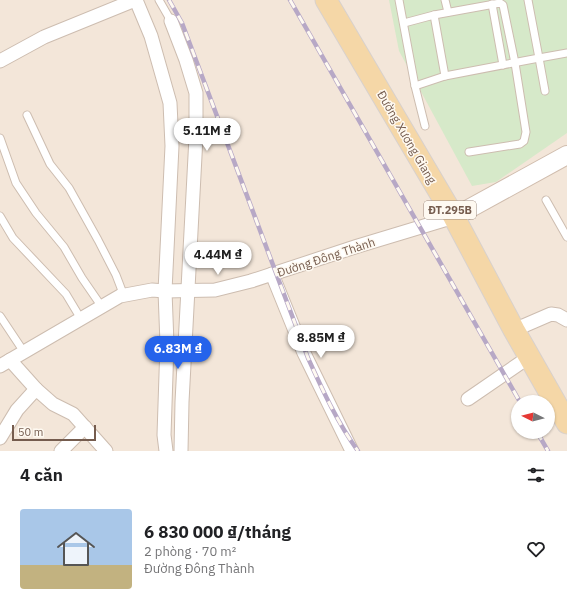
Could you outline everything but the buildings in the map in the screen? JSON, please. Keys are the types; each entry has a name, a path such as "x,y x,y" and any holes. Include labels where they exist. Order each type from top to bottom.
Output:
{"main road":[{"name":"Đường Xương Giang","path":"326,0 454,217 514,330 567,423"}],"street":[{"path":"0,61 44,37 135,0 151,36 170,103 172,146 164,291 167,344 164,435 166,451"},
{"path":"171,21 186,60 196,93 196,137 187,290 181,451"},
{"path":"454,217 567,156"},
{"name":"Đường Đông Thành","path":"5,363 120,296 152,290 215,290 251,281 358,246 454,217"},
{"path":"272,274 304,353 352,451"},
{"path":"514,330 551,314 558,315 567,320"},
{"path":"468,399 529,357"},
{"path":"5,363 53,404 73,414 106,451"},
{"path":"0,438 17,410 36,389"},
{"path":"165,402 182,402"},
{"path":"61,451 84,427"}],"lane":[{"path":"158,0 171,21"},
{"path":"399,0 415,86 425,126"},
{"path":"446,0 448,12"},
{"path":"472,0 474,8"},
{"path":"528,0 545,90"},
{"path":"404,23 434,14 492,4 500,3 503,5 515,63 526,132 524,141 520,144 469,152"},
{"path":"492,4 503,65"},
{"path":"434,14 445,76"},
{"path":"415,86 445,76 567,53"},
{"path":"27,115 50,164 69,188 98,240 116,275 124,296"},
{"path":"0,138 16,183 36,213 64,247 82,278 102,307"},
{"path":"546,200 566,233"},
{"path":"0,216 13,238 66,294 81,319"},
{"path":"0,316 24,352"}],"shaded area":[{"path":"0,0 567,0 567,451 0,451"}],"green space":[{"path":"389,0 567,0 567,133 496,182 472,186 399,51"}],"railway":[{"path":"169,0 182,23 308,358 337,418 358,451"},
{"path":"290,0 516,395"},
{"path":"541,439 548,451"}]}
